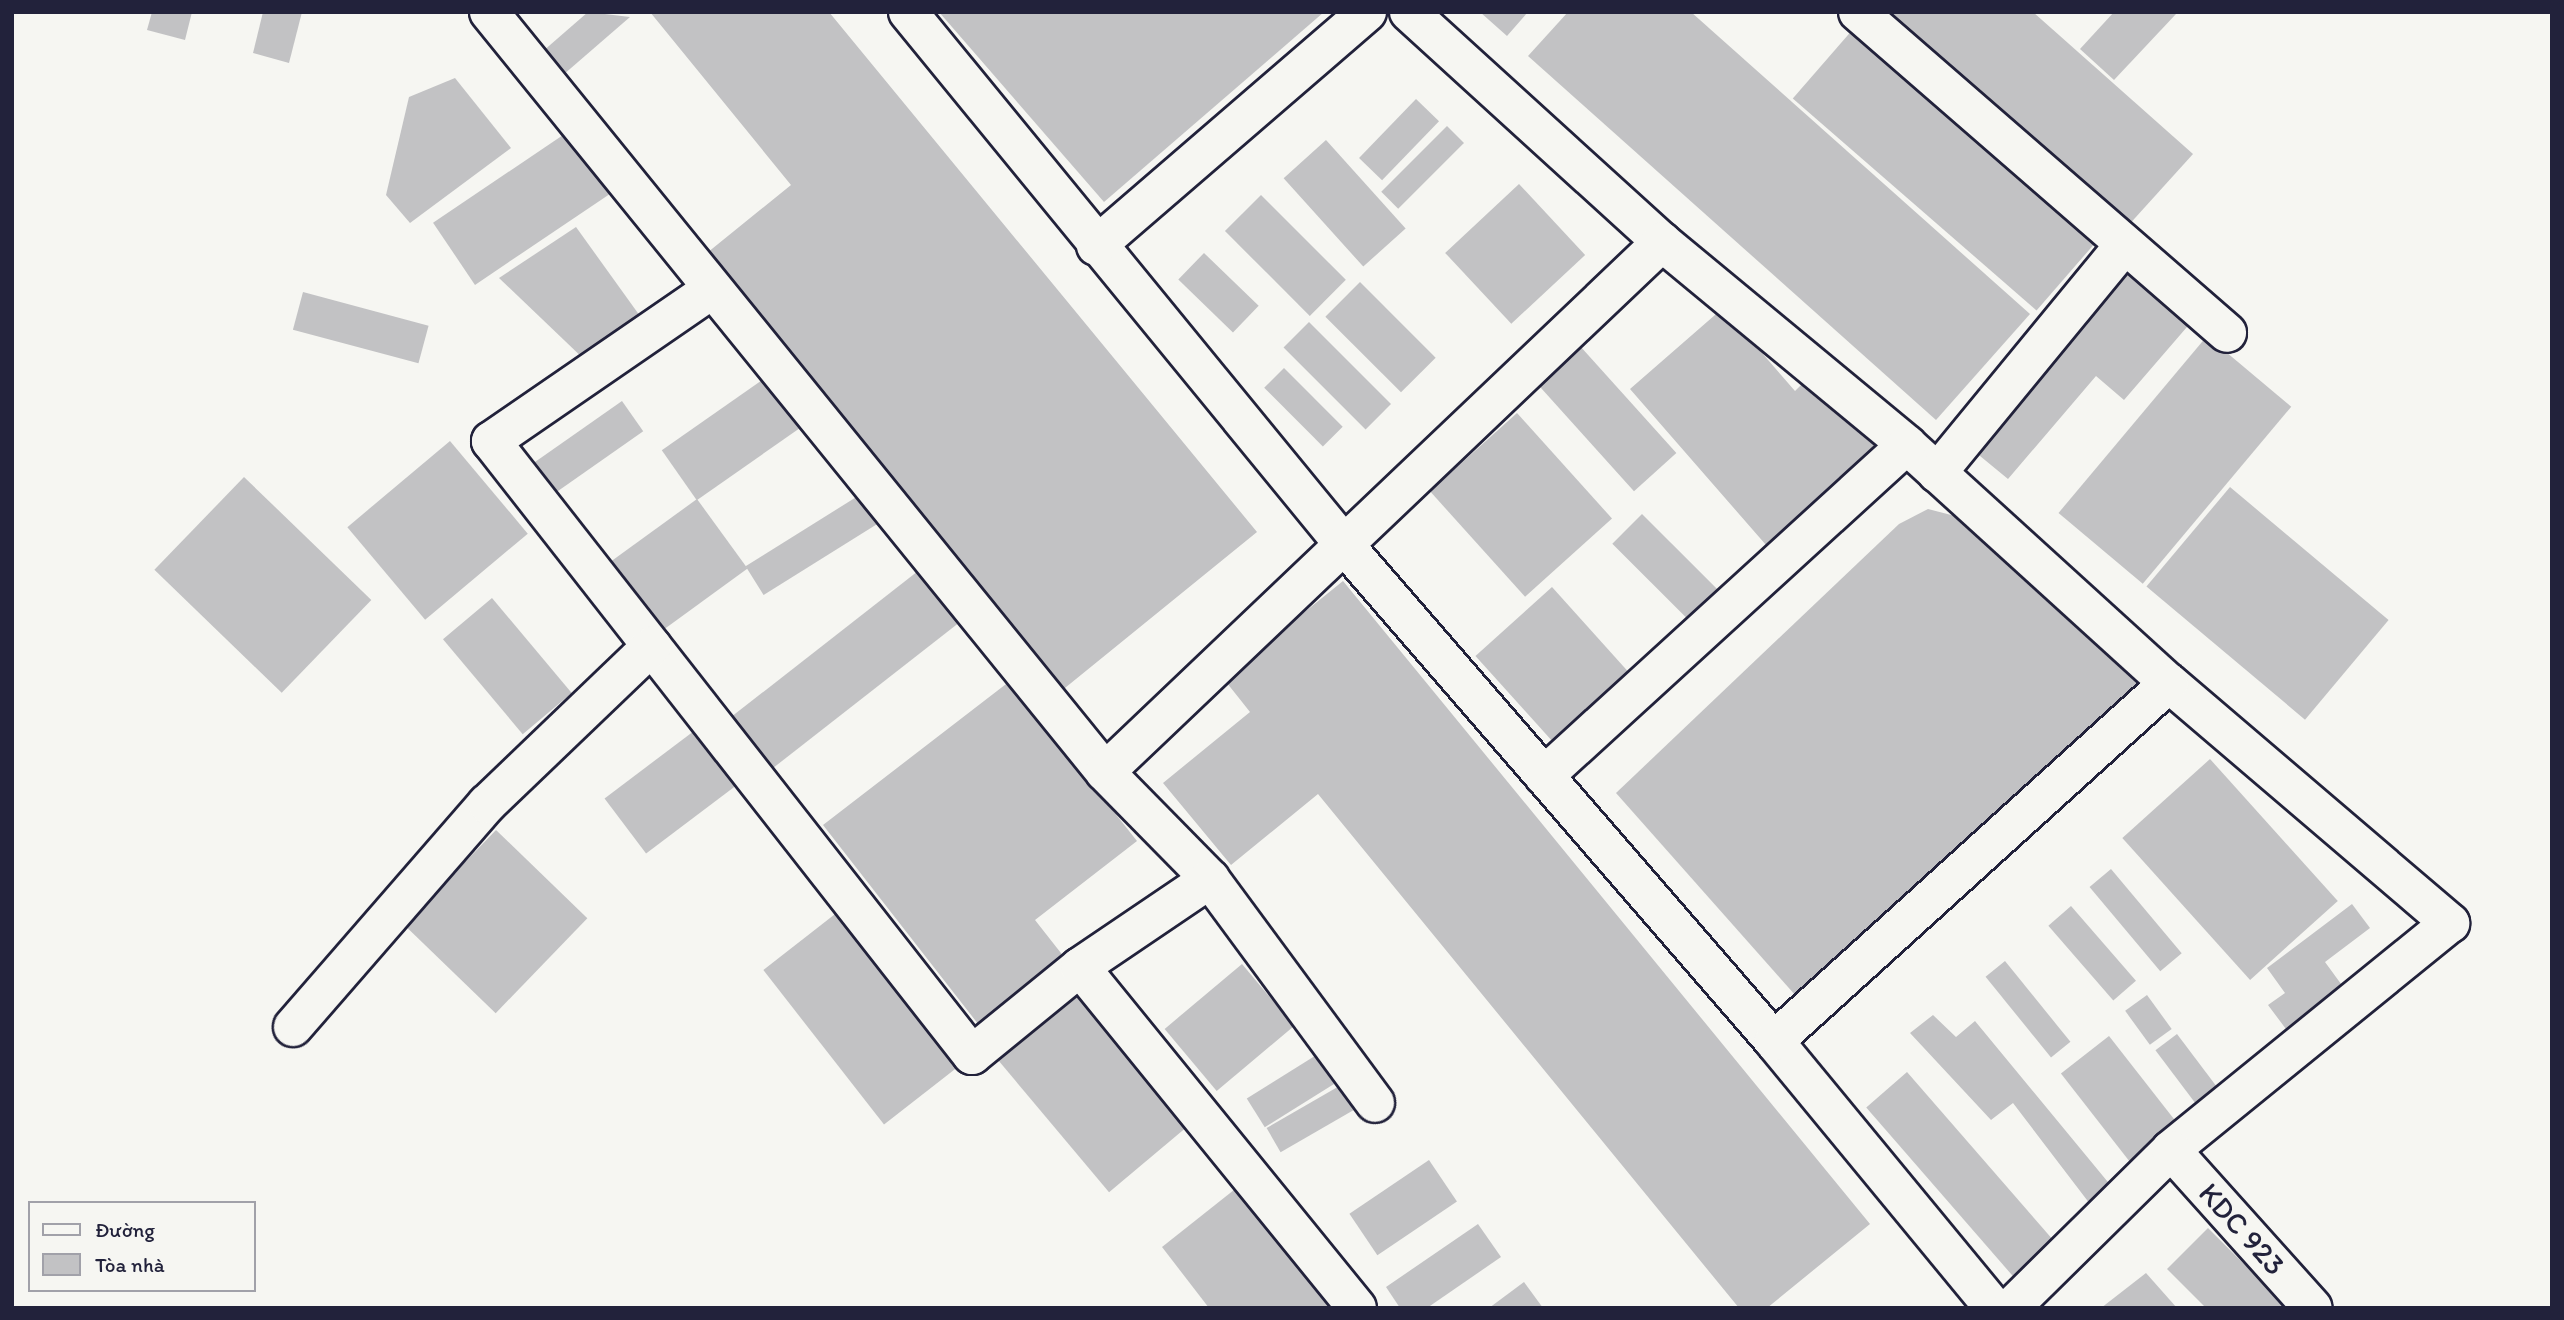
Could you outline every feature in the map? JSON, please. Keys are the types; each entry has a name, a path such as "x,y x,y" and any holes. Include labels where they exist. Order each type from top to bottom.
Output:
{"street":[{"path":"489,12 711,290 1105,772 1210,879 1375,1103"},
{"path":"908,12 1096,246 1346,547 1774,1041 1994,1308"},
{"path":"1096,246 1367,12"},
{"path":"1409,12 1662,242 1907,445 2169,683 2450,923 2171,1150 2011,1308"},
{"path":"1858,12 2122,248 2227,333"},
{"path":"1105,772 1346,547 1662,242"},
{"path":"1937,473 2122,248"},
{"path":"711,290 491,440 972,1055 1080,967 1210,879"},
{"path":"1544,776 1907,445"},
{"path":"293,1027 487,804 652,646"},
{"path":"1774,1041 2169,683"},
{"path":"1080,967 1357,1308"},
{"name":"KDC 923","path":"2171,1150 2313,1308"}],"building":[{"path":"152,12 192,12 185,40 147,30"},
{"path":"263,12 302,12 289,63 253,53"},
{"path":"588,12 630,17 563,75 542,52"},
{"path":"650,12 829,12 1257,532 1060,692 702,257 791,185"},
{"path":"939,12 1324,12 1104,202"},
{"path":"1480,12 1528,12 1507,36"},
{"path":"1568,12 1691,12 2030,314 1936,420 1528,56"},
{"path":"1883,12 2033,12 2193,154 2126,228"},
{"path":"2114,12 2176,14 2114,80 2080,49"},
{"path":"1861,20 2105,232 2037,310 1793,98"},
{"path":"455,78 511,148 410,223 386,195 409,97"},
{"path":"1416,99 1439,121 1382,180 1359,158"},
{"path":"1447,126 1464,143 1398,209 1381,192"},
{"path":"569,131 611,193 475,285 433,223"},
{"path":"1326,140 1406,228 1363,267 1284,178"},
{"path":"1519,184 1585,255 1511,324 1445,253"},
{"path":"1261,195 1346,280 1310,316 1225,231"},
{"path":"576,227 645,323 588,363 499,278"},
{"path":"1204,253 1259,306 1233,332 1178,280"},
{"path":"2120,259 2193,320 2124,400 2096,376 2008,479 1963,442"},
{"path":"1360,282 1436,358 1401,392 1325,317"},
{"path":"303,292 429,326 418,363 293,330"},
{"path":"1723,308 1795,391 1808,378 1886,452 1773,553 1630,389"},
{"path":"1309,322 1391,404 1366,429 1284,347"},
{"path":"2207,336 2291,407 2143,584 2059,513"},
{"path":"1580,346 1676,453 1634,491 1538,384"},
{"path":"1284,368 1343,427 1323,446 1264,388"},
{"path":"765,378 800,428 697,500 662,450"},
{"path":"622,401 643,431 552,495 531,465"},
{"path":"1517,413 1612,519 1525,597 1430,491"},
{"path":"450,441 528,534 425,620 347,527"},
{"path":"244,477 371,600 282,693 154,570"},
{"path":"2230,487 2389,620 2305,720 2146,587"},
{"path":"866,491 884,520 764,595 746,566"},
{"path":"697,499 748,569 652,638 602,568"},
{"path":"1928,509 1955,516 2141,682 1796,996 1616,793 1899,524"},
{"path":"1642,514 1727,599 1697,629 1612,544"},
{"path":"927,564 968,616 766,774 725,722"},
{"path":"1343,581 1870,1224 1767,1308 1739,1308 1318,794 1231,865 1163,783 1250,712 1223,678"},
{"path":"1552,587 1636,680 1559,749 1475,656"},
{"path":"492,598 572,693 523,734 443,639"},
{"path":"1010,681 1137,841 1035,920 1068,962 982,1029 823,825"},
{"path":"694,731 736,786 646,854 605,798"},
{"path":"2210,759 2338,901 2250,980 2122,838"},
{"path":"496,830 587,918 496,1013 404,925"},
{"path":"2111,869 2182,953 2160,971 2090,887"},
{"path":"2352,904 2370,928 2325,962 2352,999 2295,1041 2268,1005 2285,993 2267,968"},
{"path":"2071,906 2136,981 2113,1000 2048,926"},
{"path":"839,911 960,1065 884,1125 763,970"},
{"path":"2005,961 2070,1042 2051,1058 1986,977"},
{"path":"1242,964 1294,1026 1217,1091 1165,1029"},
{"path":"1083,987 1195,1120 1109,1192 997,1059"},
{"path":"2147,995 2172,1029 2150,1045 2125,1011"},
{"path":"1933,1015 1956,1037 1975,1021 2112,1187 2090,1204 2013,1103 1991,1120 1910,1033"},
{"path":"2177,1034 2224,1096 2202,1113 2155,1050"},
{"path":"2109,1036 2188,1137 2140,1174 2061,1074"},
{"path":"1318,1054 1336,1083 1265,1127 1247,1099"},
{"path":"1907,1072 2061,1249 2020,1284 1866,1107"},
{"path":"1348,1081 1362,1105 1281,1152 1267,1128"},
{"path":"1429,1160 1457,1201 1377,1255 1349,1214"},
{"path":"1244,1182 1342,1308 1209,1308 1162,1247"},
{"path":"1478,1224 1501,1257 1427,1308 1400,1308 1386,1287"},
{"path":"2208,1228 2288,1308 2206,1308 2167,1269"},
{"path":"2146,1273 2177,1308 2101,1308"},
{"path":"1524,1282 1543,1308 1489,1308"}]}
